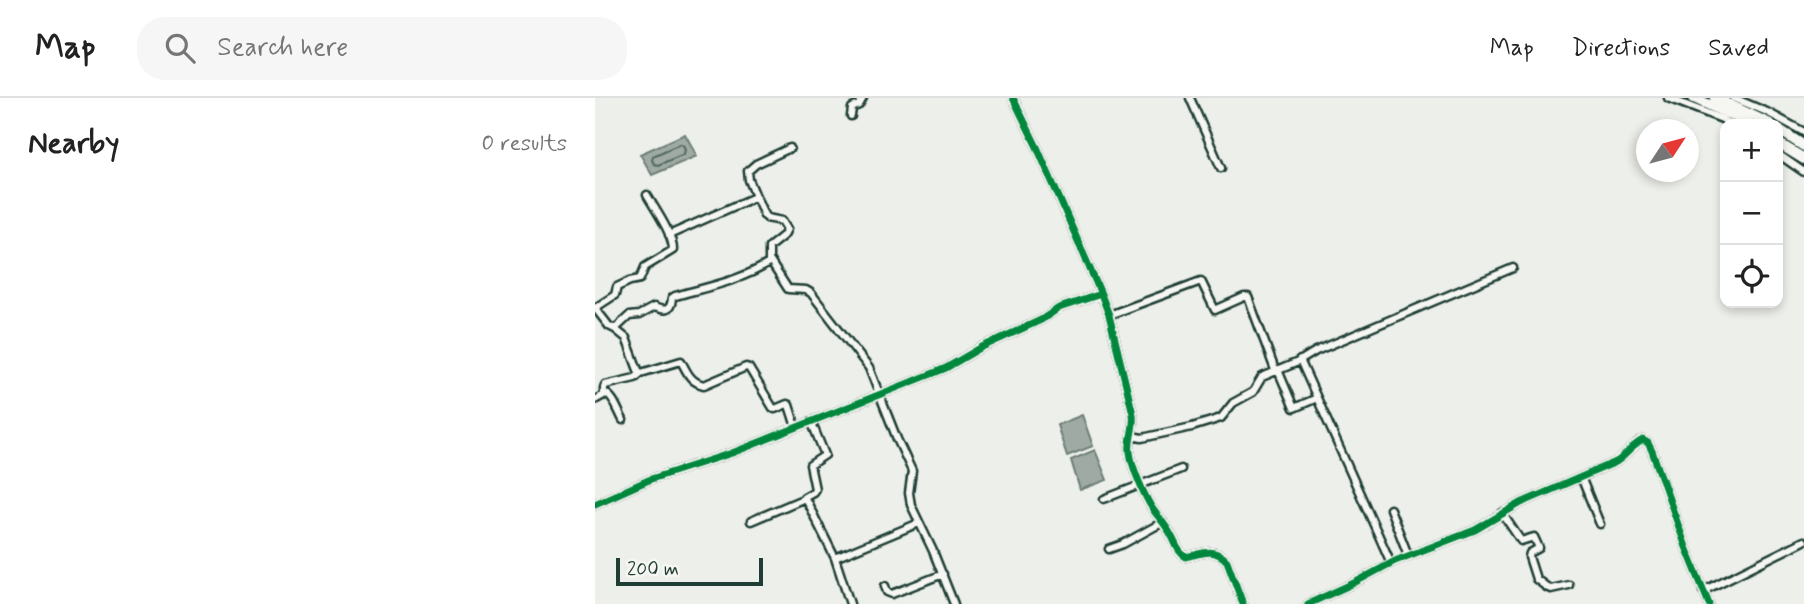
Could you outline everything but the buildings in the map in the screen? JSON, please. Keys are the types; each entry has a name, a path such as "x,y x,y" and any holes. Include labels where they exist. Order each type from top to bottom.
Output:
{"highway":[{"path":"1695,98 1738,119"},
{"path":"1715,98 1759,119"},
{"path":"1783,132 1804,146"},
{"path":"1783,146 1804,159"}],"street":[{"path":"851,116 852,108 859,105 863,98"},
{"path":"1013,98 1037,147 1109,316 1133,414 1130,455 1149,503 1183,555 1211,552 1222,555 1230,567 1243,604"},
{"path":"1190,98 1221,168"},
{"path":"1668,98 1722,119"},
{"path":"1734,98 1804,132"},
{"path":"790,148 750,168 748,175 764,215 782,221 787,229 784,235 769,247 770,261 786,287 808,291 867,364 912,471 910,499 954,604"},
{"path":"1783,157 1804,172"},
{"path":"641,373 626,338 609,326 595,308 615,295 617,287 640,279 645,267 673,250 669,235 646,195"},
{"path":"669,235 755,197"},
{"path":"615,329 629,316 639,316 653,307 661,310 669,308 674,296 749,274 770,261"},
{"path":"1132,436 1142,438 1221,418 1233,403 1256,389 1262,377 1316,351 1513,268"},
{"path":"1109,316 1201,281 1215,310 1248,297 1294,408 1317,398"},
{"path":"595,504 651,479 732,453 946,368 982,347 1041,320 1059,308 1101,294"},
{"path":"1300,360 1391,563"},
{"path":"623,420 612,399 605,393 605,385 635,378 641,373 681,361 695,382 705,385 747,367 773,408 789,405 796,427"},
{"path":"595,400 605,393"},
{"path":"751,521 804,497 815,489 810,465 825,455 811,421"},
{"path":"1308,604 1408,555 1475,530 1521,503 1616,462 1643,440 1652,451 1708,602 1699,604"},
{"path":"1104,499 1181,469"},
{"path":"1581,477 1600,524"},
{"path":"804,497 835,558 850,604"},
{"path":"1390,509 1408,555"},
{"path":"1502,513 1521,541 1534,537 1539,548 1530,553 1529,557 1539,582 1551,589 1569,584"},
{"path":"1108,549 1123,544 1163,522"},
{"path":"835,558 919,523"},
{"path":"1703,590 1804,541"},
{"path":"885,586 887,592 892,594 943,574"}],"water":[{"path":"685,134 697,156 652,175 640,154"},
{"path":"1082,415 1093,446 1067,456 1057,425"},
{"path":"1095,450 1107,480 1080,490 1071,460"}],"cycle path":[{"path":"1013,98 1037,147 1109,315 1133,414 1130,452 1142,489 1183,555 1186,557 1213,553 1227,561 1243,604"},
{"path":"595,504 651,479 732,453 934,373 1041,320 1059,308 1101,294"},
{"path":"1308,604 1395,561 1475,530 1521,503 1616,462 1643,440 1652,451 1709,604"}]}
